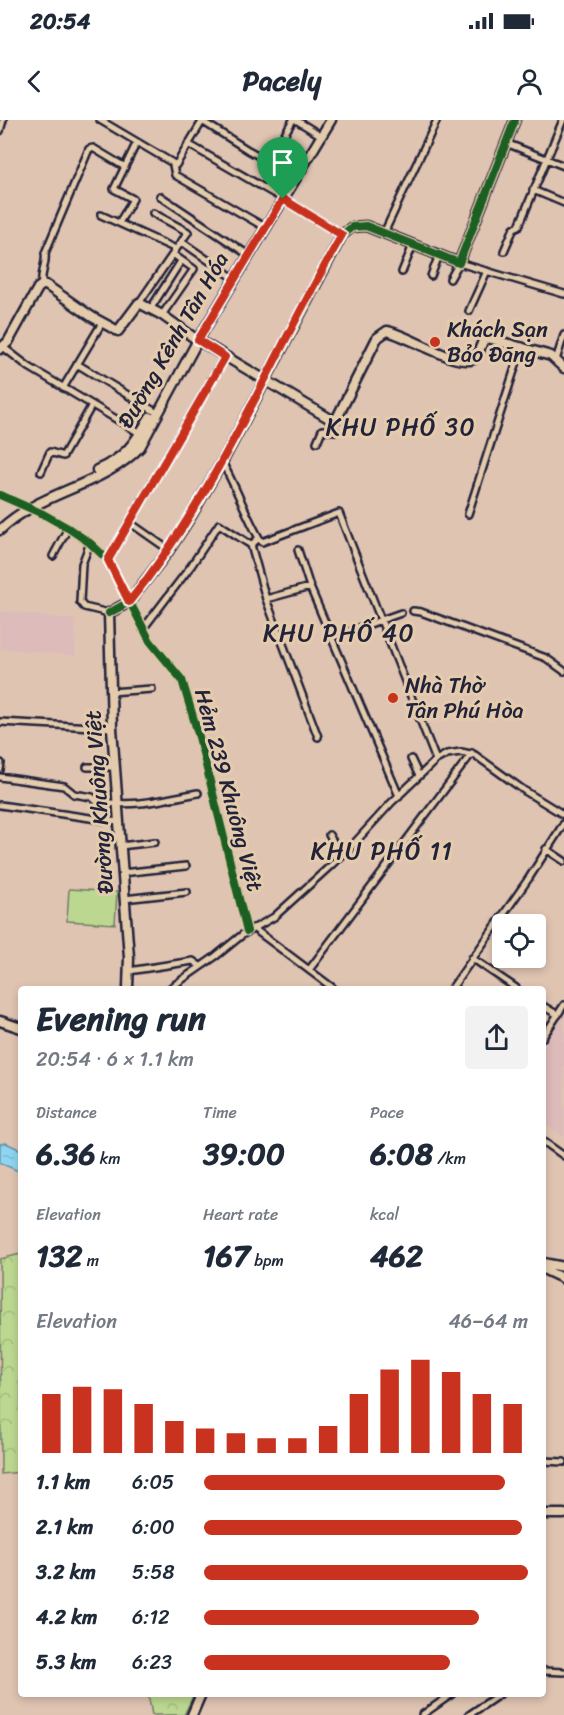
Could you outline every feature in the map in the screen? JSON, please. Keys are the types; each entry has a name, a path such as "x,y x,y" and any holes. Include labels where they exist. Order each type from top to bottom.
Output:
{"street":[{"path":"0,131 3,120"},
{"path":"100,120 173,165 179,164 203,120 268,162 292,174"},
{"path":"268,162 295,120 316,133"},
{"name":"Đường Kênh Tân Hóa","path":"143,435 154,411 244,252 281,197 324,120"},
{"name":"Đường Kênh Tân Hóa","path":"0,523 26,506 111,464 143,435 195,339 281,197 331,120"},
{"path":"384,233 437,120"},
{"path":"450,279 459,263 515,120"},
{"path":"504,251 514,228 519,226 547,160 562,134 563,120"},
{"path":"119,223 133,199 114,189 137,142"},
{"path":"506,143 564,166"},
{"path":"188,144 342,235"},
{"path":"42,285 41,278 47,259 45,253 89,149 93,148 125,167"},
{"path":"173,165 175,175 261,225"},
{"path":"533,190 564,202"},
{"path":"160,196 244,252"},
{"path":"42,285 46,285 102,323 118,331 122,329 188,232 153,213"},
{"path":"101,215 175,252 181,261 195,269 162,315"},
{"path":"90,543 82,564 80,602 84,607 109,613 129,602 169,550 222,462 342,235 350,228 359,225 366,226 459,263 564,294"},
{"path":"182,242 231,276"},
{"path":"402,272 413,245"},
{"path":"431,276 439,255"},
{"path":"151,308 181,261"},
{"path":"469,311 487,272"},
{"path":"42,285 2,348 63,388 143,435"},
{"path":"139,303 151,308 195,339 333,420 337,418 377,338 385,332 390,331 466,361 476,358 485,339 522,346 556,360 564,368"},
{"path":"63,388 102,323"},
{"path":"556,360 564,335"},
{"path":"468,514 522,346"},
{"path":"0,495 68,528 90,543 108,560 225,357"},
{"path":"78,364 154,411"},
{"path":"41,472 50,452 63,456 92,405"},
{"path":"317,442 322,430 335,431"},
{"path":"222,462 238,489 248,518 262,542 339,513 436,760"},
{"name":"Đường Kênh Tân Hóa","path":"0,530 26,506"},
{"path":"129,522 169,550"},
{"path":"143,629 192,566 219,524 251,545 266,599 318,737"},
{"path":"53,556 68,528"},
{"path":"251,545 259,538"},
{"path":"298,550 330,638 399,796"},
{"name":"Hẻm 239 Khuông Việt","path":"108,560 150,641 185,686 250,930"},
{"path":"266,599 310,587"},
{"path":"413,611 546,658 564,671"},
{"name":"Đường Khuông Việt","path":"109,613 110,692 129,971 128,986"},
{"path":"330,638 401,613"},
{"path":"110,692 152,689"},
{"path":"0,722 112,728"},
{"path":"173,986 250,930 274,917 341,855 436,760 454,752 472,753 525,791 564,815"},
{"path":"309,970 472,753"},
{"path":"411,759 419,776"},
{"path":"0,763 0,770"},
{"path":"87,767 114,767"},
{"path":"0,777 64,786 74,794 117,805 144,804 198,793"},
{"path":"0,806 118,822"},
{"path":"453,986 529,878 564,823"},
{"path":"329,835 341,855"},
{"path":"120,846 155,842"},
{"path":"546,849 564,861"},
{"path":"122,873 186,866"},
{"path":"124,899 188,892"},
{"path":"250,930 330,986"},
{"path":"472,958 513,986"},
{"path":"129,971 193,962 200,966"},
{"path":"546,1033 564,1005"},
{"path":"546,1008 558,1015"},
{"path":"0,1021 18,1027"},
{"path":"546,1143 564,1156"},
{"path":"546,1264 564,1267"},
{"path":"546,1270 564,1279"},
{"path":"546,1461 564,1461"},
{"path":"546,1514 564,1514"},
{"path":"546,1671 564,1672"},
{"path":"192,1715 200,1697"},
{"path":"422,1715 448,1697"},
{"path":"469,1715 496,1697"}],"shaded area":[{"path":"0,611 75,620 75,656 0,648"},
{"path":"564,1015 564,1137 546,1125 546,1043"}],"green space":[{"path":"69,889 117,892 115,924 67,921"},
{"path":"18,1255 18,1472 1,1474 0,1259"},
{"path":"149,1697 193,1697 184,1715 152,1715"}],"water":[{"path":"6,1143 18,1149 18,1171 0,1163 0,1144"}],"cycle path":[{"path":"109,613 129,602 169,550 191,516 226,455 342,235 352,227 366,226 459,263 515,120"},
{"path":"0,495 68,528 90,543 108,560 150,641 182,680 199,737 247,931"}],"place":[{"name":"Khách Sạn Bảo Đăng","path":"435,342"},
{"name":"Nhà Thờ Tân Phú Hòa","path":"393,698"}],"district":[{"name":"KHU PHỐ 30","path":"401,427"},
{"name":"KHU PHỐ 40","path":"339,633"},
{"name":"KHU PHỐ 11","path":"382,851"}],"route":[{"path":"283,199 342,235 226,455 169,550 129,602 108,560 225,357 198,340 283,199"}]}
